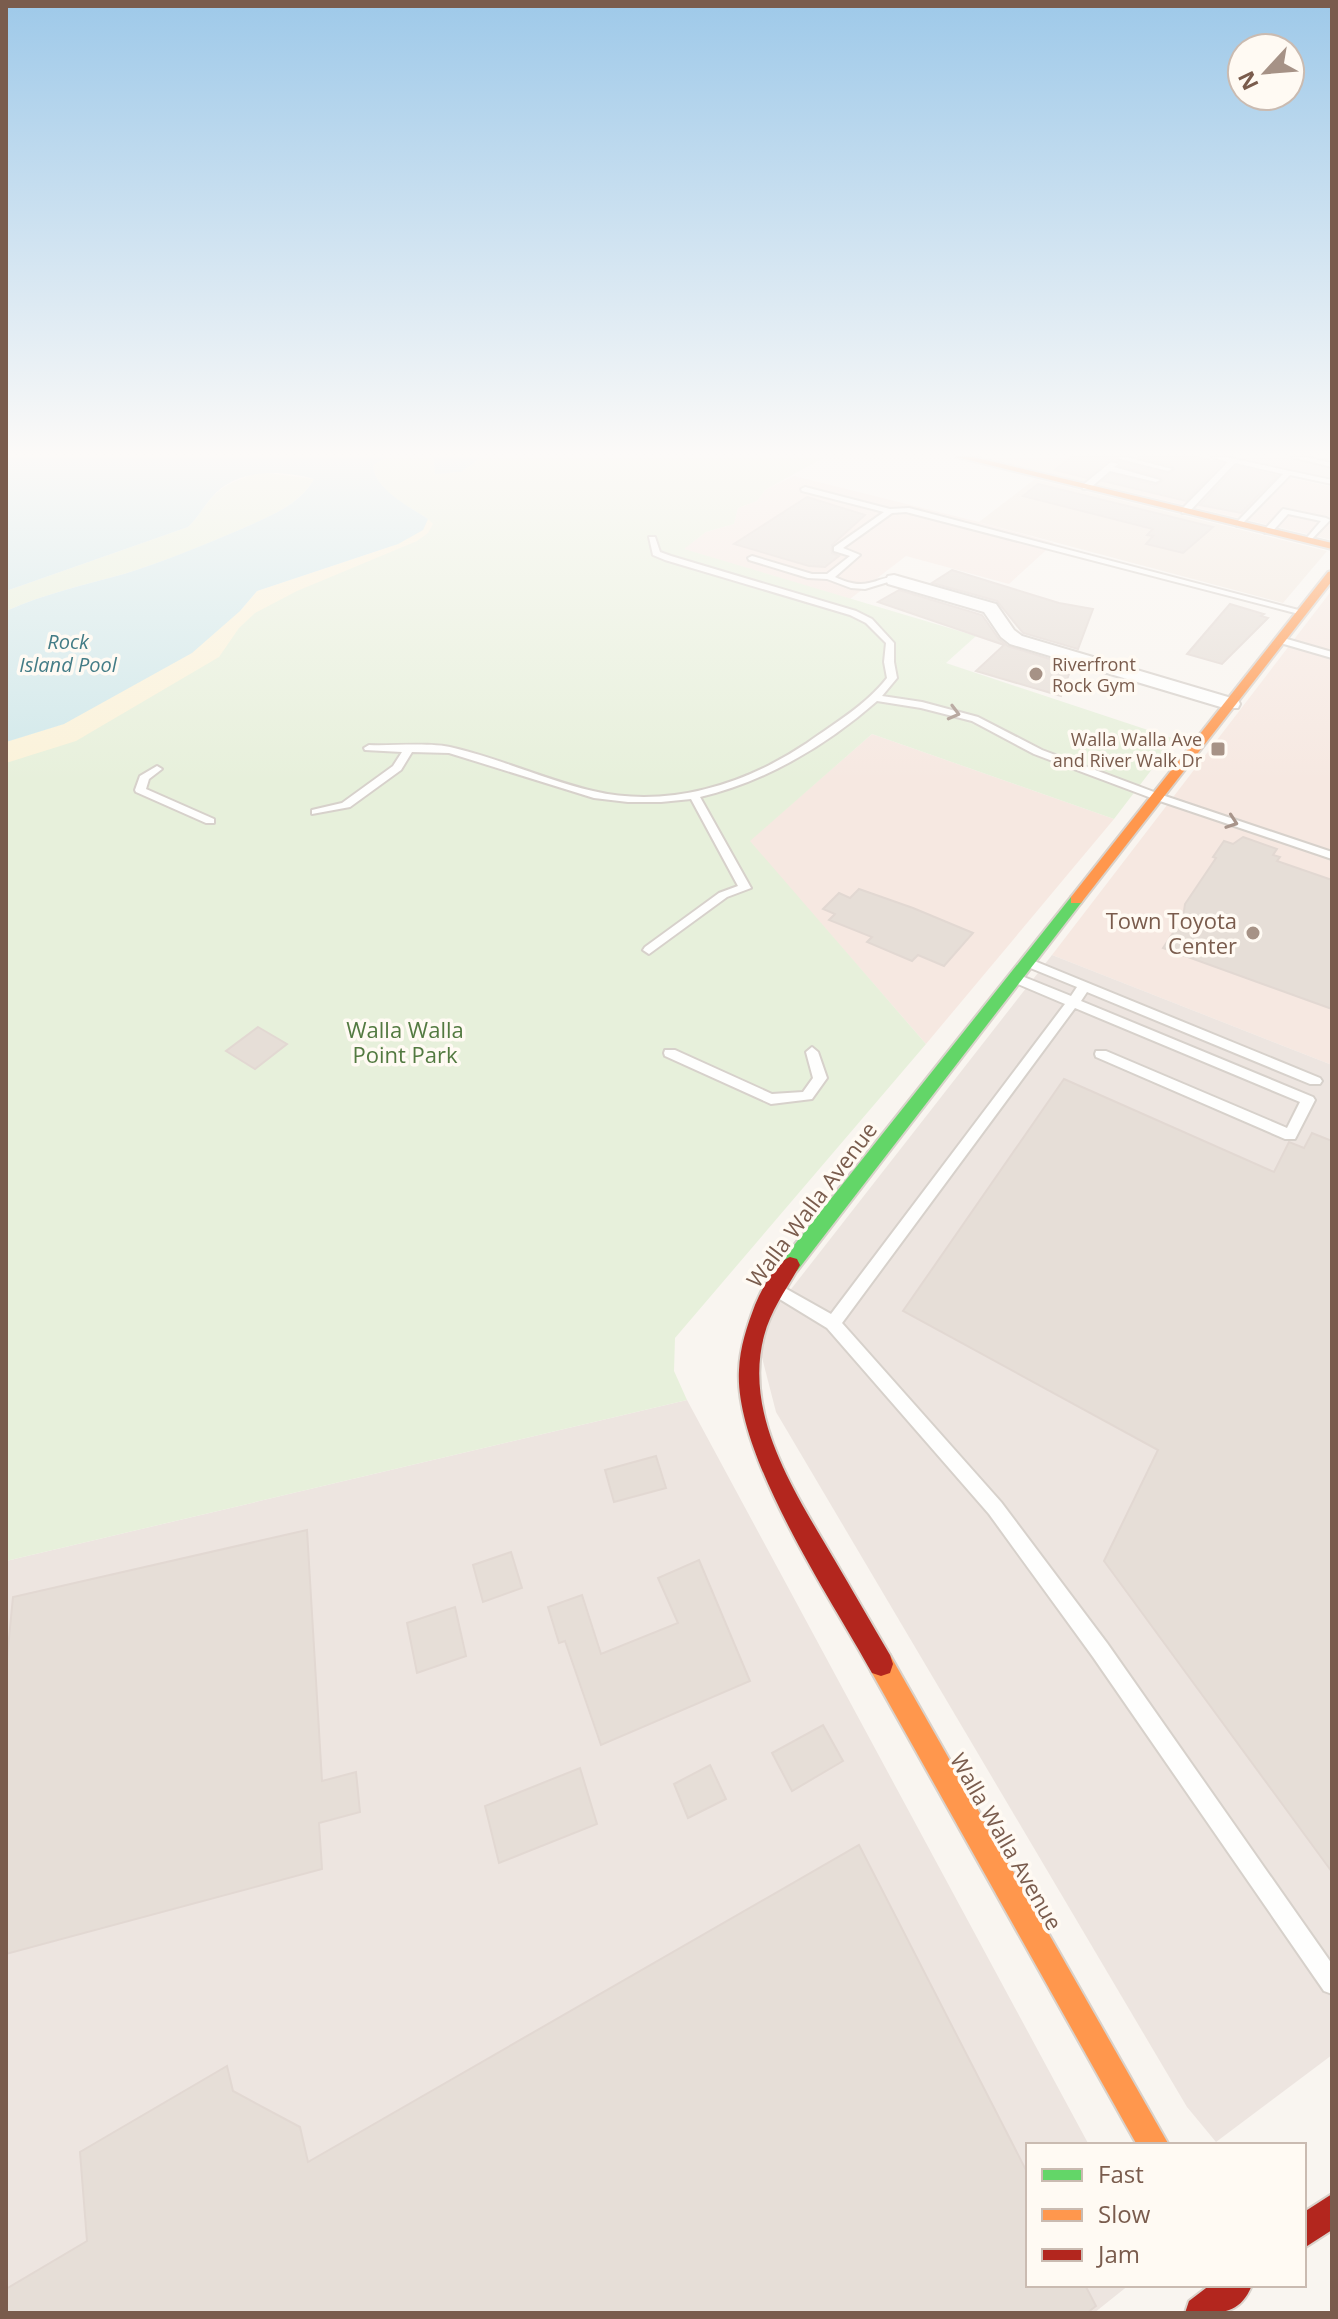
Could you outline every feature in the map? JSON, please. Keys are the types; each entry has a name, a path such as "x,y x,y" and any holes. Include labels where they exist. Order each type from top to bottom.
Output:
{"street":[{"name":"Walla Walla Avenue","path":"1153,2143 888,1681 761,1449 750,1404 749,1362 759,1317 774,1288 1332,574"},
{"path":"894,580 990,608 1000,616 1007,634 1016,640 1231,704"},
{"path":"1306,2230 1332,2210"},
{"path":"1201,2313 1233,2287"}],"lane":[{"path":"369,748 450,750 614,798 695,797 726,789 778,767 878,698 892,678 890,643 869,621 853,613 692,565"},
{"path":"776,565 811,576 829,577 850,587 875,586 887,579 894,580"},
{"path":"829,577 843,565"},
{"path":"1121,565 1302,612"},
{"path":"1280,640 1332,655"},
{"path":"878,698 922,705 975,719 1038,752 1158,797 1332,856"},
{"path":"316,812 346,805 397,768 409,748"},
{"path":"157,769 144,778 140,790 210,821"},
{"path":"649,950 723,895 745,888 695,797"},
{"path":"1027,962 1315,1081"},
{"path":"1015,978 1308,1100 1290,1135 1101,1054"},
{"path":"833,1323 1085,986"},
{"path":"670,1053 771,1099 807,1096 820,1078 812,1052"},
{"path":"774,1288 833,1323 995,1508 1100,1650 1332,1983"}],"shaded area":[{"path":"737,565 894,565 850,599"},
{"path":"940,565 1030,565 1009,584"},
{"path":"1141,565 1315,565 1283,603"},
{"path":"1332,590 1332,1065 1052,955"},
{"path":"872,734 1114,819 926,1044 749,841"},
{"path":"1052,955 1332,1065 1332,2055 1216,2142 1187,2107 776,1412 756,1334"},
{"path":"687,1400 1088,2143 1026,2143 1026,2287 1126,2287 1094,2313 6,2313 6,1561"}],"green space":[{"path":"79,565 150,565 6,611 6,591"},
{"name":"Walla Walla Point Park","path":"347,565 738,565 976,636 946,663 1175,739 1114,819 872,734 750,841 926,1044 675,1338 674,1371 687,1400 6,1561 6,742 64,724 240,611"}],"sand":[{"path":"334,565 359,565 297,591 255,613 239,628 219,657 76,741 6,763 6,742 64,724 240,611 257,591"}],"water":[{"path":"6,565 79,565 6,591"},
{"name":"Rock Island Pool","path":"149,565 334,565 257,591 240,611 192,653 64,724 6,742 6,611 49,595"}],"building":[{"path":"952,570 1059,603 1093,609 1078,649 1023,633 997,601 932,583"},
{"path":"899,590 982,615 1008,646 1072,666 1061,696 976,671 1004,645 878,602"},
{"path":"1230,604 1268,618 1222,664 1187,654"},
{"name":"Town Toyota Center","path":"1243,837 1277,849 1273,855 1280,857 1277,861 1332,880 1332,1009 1163,948 1183,918 1185,904 1224,841 1233,844"},
{"path":"859,889 973,933 944,966 918,955 912,961 867,942 872,937 829,920 835,914 823,909 839,893 850,898"},
{"path":"258,1027 287,1044 255,1069 226,1051"},
{"path":"1064,1079 1274,1172 1289,1142 1304,1148 1312,1133 1332,1141 1332,1872 1104,1561 1158,1450 903,1311"},
{"path":"656,1456 666,1488 614,1502 605,1470"},
{"path":"307,1530 322,1781 356,1772 360,1812 319,1823 322,1869 6,1954 6,1669 13,1597"},
{"path":"511,1552 522,1588 483,1602 473,1565"},
{"path":"699,1560 750,1681 601,1745 565,1641 559,1643 548,1607 582,1595 601,1654 678,1623 658,1578"},
{"path":"455,1607 466,1656 417,1673 407,1623"},
{"path":"823,1725 843,1761 792,1791 772,1753"},
{"path":"710,1765 726,1799 688,1818 674,1784"},
{"path":"580,1768 597,1824 499,1863 485,1806"},
{"path":"859,1845 1026,2170 1026,2287 1086,2287 1096,2306 1087,2313 6,2313 6,2289 87,2241 80,2152 227,2066 233,2091 300,2127 308,2162"}],"traffic: fast":[{"path":"790,1265 1076,900"}],"traffic: slow":[{"path":"1076,900 1332,574"},
{"path":"881,1664 1153,2143"}],"traffic: jam":[{"path":"790,1265 767,1301 753,1337 749,1371 752,1405 775,1472 881,1664"},
{"path":"1306,2230 1332,2210"},
{"path":"1201,2313 1234,2287"}],"place":[{"name":"Riverfront Rock Gym","path":"1036,674"},
{"name":"Walla Walla Ave and River Walk Dr","path":"1218,749"},
{"name":"Town Toyota Center","path":"1253,933"}]}
